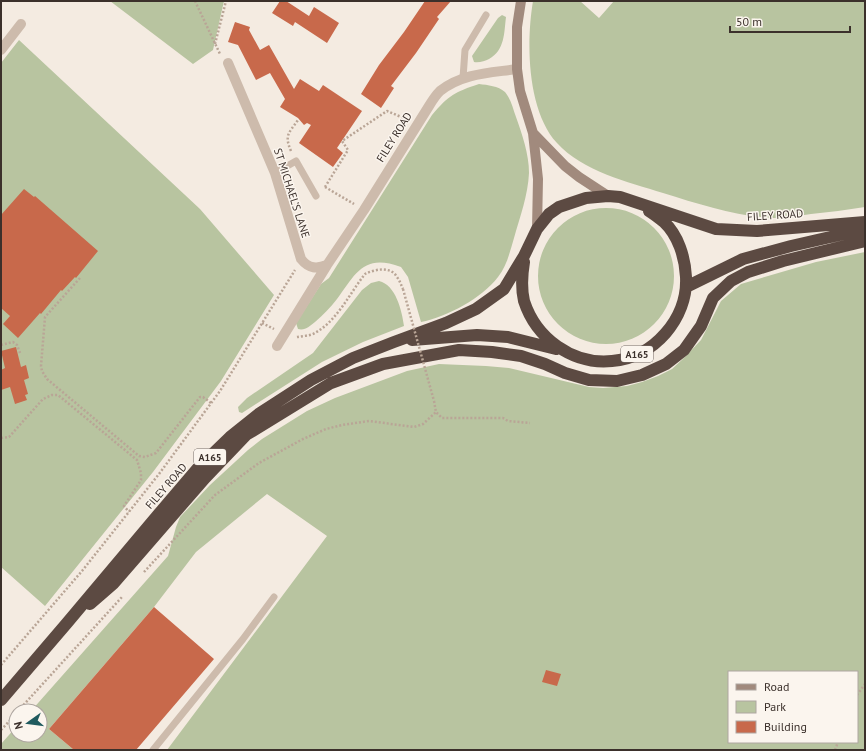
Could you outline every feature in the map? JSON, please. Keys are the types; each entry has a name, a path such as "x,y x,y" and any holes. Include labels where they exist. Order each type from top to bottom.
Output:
{"highway":[{"name":"FILEY ROAD","path":"1,700 198,468 230,437 260,413 311,380 353,358 446,323 476,309 504,288 524,256 537,229 550,214 559,207 586,198 608,196 620,197 716,229 757,231 865,222"},
{"name":"FILEY ROAD","path":"394,342 477,335 508,337 565,352 586,360 612,361 634,356 654,345 671,328 681,308 686,287 685,262 676,238 664,222 642,205"},
{"path":"686,287 743,259 865,229"},
{"path":"67,623 113,584 205,478 246,435 332,383 383,364 459,350 522,356 565,373 589,380 617,381 642,375 666,364 684,350 701,326 713,298 730,280 748,272 783,261 865,241"},
{"name":"FILEY ROAD","path":"524,256 521,279 524,300 532,320 547,339 565,352"}],"street":[{"name":"FILEY ROAD","path":"521,1 517,27 517,69 524,105 533,132 538,179 537,229"},
{"path":"3,44 21,24"},
{"name":"ST MICHAEL'S LANE","path":"228,63 275,173 301,259"},
{"name":"FILEY ROAD","path":"277,346 327,265 439,92 463,78 479,74 517,69"},
{"name":"FILEY ROAD","path":"533,132 570,170 608,196"},
{"path":"301,259 305,264 313,268 327,265"}],"lane":[{"path":"463,78 465,50 486,15"},
{"path":"275,173 296,161 316,196"},
{"path":"154,750 243,639 274,597"}],"path":[{"path":"195,1 215,45 223,60 228,63"},
{"path":"215,45 226,1"},
{"path":"316,196 325,187 348,150 342,141 387,111 417,124"},
{"path":"296,161 288,144 288,135 298,120"},
{"path":"325,187 364,210"},
{"path":"1,665 82,571 159,474 211,403 301,259"},
{"path":"262,323 285,334 298,337 311,335 323,328 332,320 365,274 371,271 385,270 391,272 397,276 403,289 436,412 442,418 503,418 508,421 530,423"},
{"path":"80,278 45,317 41,366 46,378 140,456 145,457 156,454 200,397 203,397 211,403"},
{"path":"1,345 13,342 17,345 20,353"},
{"path":"1,438 8,437 43,399 52,395 58,395 137,460 141,473 141,480 124,506 129,512"},
{"path":"139,578 215,495 259,463 303,439 331,428 362,422 382,422 403,427 414,427 423,424 436,412"},
{"path":"25,703 123,595"},
{"path":"858,693 864,684"},
{"path":"1,730 8,723"}],"green space":[{"path":"110,1 224,1 213,50 193,64"},
{"path":"533,1 580,1 599,18 614,1 865,1 865,207 787,218 769,218 738,214 635,184 606,174 579,161 567,153 557,143 547,129 534,95 530,56"},
{"path":"502,15 506,17 501,46 494,55 487,60 474,62 472,56 498,18"},
{"path":"19,40 200,209 274,295 221,381 153,472 45,606 1,567 1,63"},
{"path":"479,84 496,87 505,92 507,95 512,104 523,137 529,166 527,189 523,206 508,258 498,277 483,292 463,306 442,316 421,322 408,277 401,267 378,262 370,264 362,268 356,274 334,302 318,319 307,328 298,329 296,323 321,284 329,278 432,115 453,95 464,89"},
{"path":"606,208 626,211 638,216 654,228 666,244 671,256 674,276 671,296 666,308 654,324 638,336 626,341 606,344 586,341 574,336 558,324 546,308 541,296 538,276 541,256 546,244 558,228 574,216 586,211"},
{"path":"865,252 865,750 167,750 327,536 267,494 196,552 154,607 49,729 74,750 1,750 1,744 8,736 8,743 48,743 48,703 38,703 168,556 180,517 210,485 262,439 307,411 335,398 407,371 439,364 509,368 589,387 603,388 627,386 642,382 672,369 685,357 701,340 721,301 741,284 816,262"},
{"path":"379,281 385,283 394,293 400,306 404,326 363,342 322,362 242,413 239,412 238,407 247,398 313,353 362,290 371,283"}],"building":[{"path":"280,1 286,1 309,16 314,7 339,23 327,43 295,22 293,26 272,13"},
{"path":"425,1 451,1 437,17 439,19 391,86 394,88 381,108 361,94 379,65"},
{"path":"235,22 250,27 249,30 260,50 269,45 294,89 300,79 319,91 323,85 362,111 337,148 343,153 333,167 299,143 311,125 307,123 304,125 298,118 280,107 285,99 270,73 256,80 238,45 228,42"},
{"path":"24,189 34,197 35,196 98,251 76,278 75,277 62,291 61,290 18,338 3,324 10,316 1,308 1,215"},
{"path":"16,347 21,367 26,365 29,378 24,380 28,394 25,395 27,400 15,404 10,387 1,390 1,370 5,368 1,351"},
{"path":"154,607 214,659 136,750 74,750 49,729"},
{"path":"546,670 561,674 557,686 542,682"}]}
